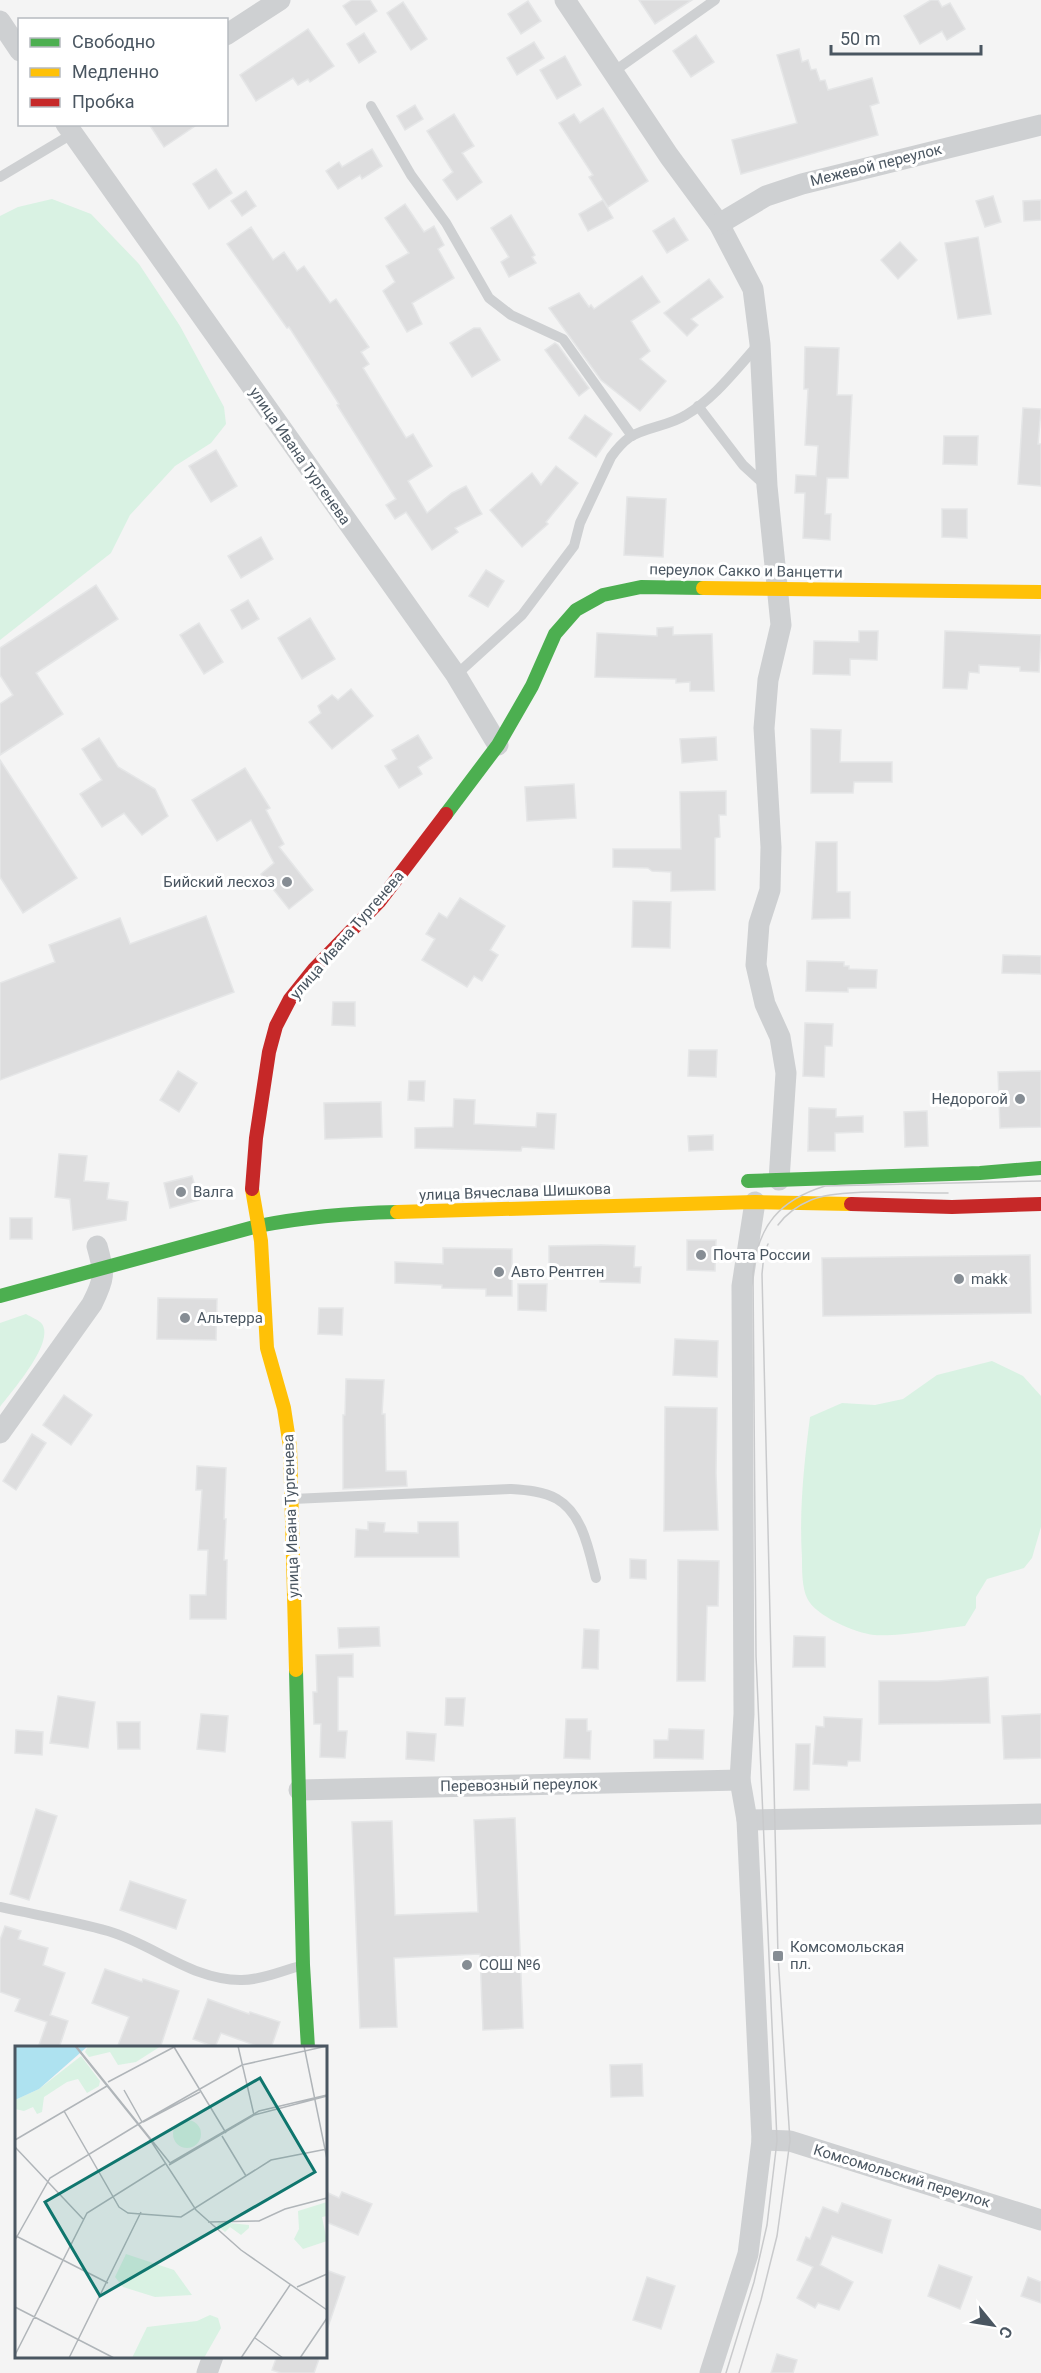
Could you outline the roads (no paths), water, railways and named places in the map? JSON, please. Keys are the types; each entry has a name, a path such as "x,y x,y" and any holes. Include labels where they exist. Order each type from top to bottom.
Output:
{"street":[{"path":"228,34 280,0"},
{"path":"565,0 669,156 719,224 753,289 760,344 767,486 781,625 768,680 764,728 771,847 770,890 759,924 756,965 765,1004 780,1037 786,1073 779,1180"},
{"path":"0,21 18,48"},
{"name":"Межевой переулок","path":"719,224 765,196 802,184 1041,125"},
{"name":"улица Ивана Тургенева","path":"75,128 456,675 498,745 379,902 314,969 291,999 276,1026 269,1053 253,1165 254,1206 258,1226 267,1348 290,1447 303,1965 308,2046"},
{"name":"переулок Сакко и Ванцетти","path":"498,745 532,686 555,634 576,610 603,595 641,586 1041,592"},
{"path":"734,1181 1041,1168"},
{"path":"710,2373 748,2254 762,2140 747,1820 740,1780 744,1714 742,1286 756,1202"},
{"name":"улица Вячеслава Шишкова","path":"0,1296 98,1252 300,1218 351,1213 756,1202 952,1207 1041,1204"},
{"path":"0,1433 92,1304 103,1282 98,1252"},
{"name":"Перевозный переулок","path":"299,1790 740,1780"},
{"path":"747,1820 1041,1814"},
{"name":"Комсомольский переулок","path":"762,2140 790,2141 1041,2220"},
{"path":"207,2373 212,2358"}],"lane":[{"path":"613,72 715,0"},
{"path":"371,106 411,175 446,223 489,298 510,315 563,339 632,436"},
{"path":"0,177 75,128"},
{"path":"456,675 522,615 574,546 580,523 611,457 632,436 659,428 687,415 718,388 760,344"},
{"path":"698,406 743,465 767,486"},
{"path":"292,1499 510,1489 535,1492 556,1498 574,1516 587,1545 596,1578"},
{"path":"0,1907 108,1931 138,1942 197,1972 220,1978 243,1981 303,1965"}],"tram line":[{"path":"726,2373 754,2282 767,2225 777,2141 756,1656 753,1273 756,1256 760,1241 774,1217 795,1199 825,1186 1041,1181"},
{"path":"778,1225 797,1207 824,1196 859,1192 948,1193"},
{"path":"739,2373 777,2236 790,2141 778,1956 762,1274 764,1254 768,1244"}],"place":[{"name":"Бийский лесхоз","path":"287,882"},
{"name":"Недорогой","path":"1020,1099"},
{"name":"Валга","path":"181,1192"},
{"name":"Почта России","path":"701,1255"},
{"name":"Авто Рентген","path":"499,1272"},
{"name":"makk","path":"959,1279"},
{"name":"Альтерра","path":"185,1318"},
{"name":"Комсомольская пл.","path":"778,1956"},
{"name":"СОШ №6","path":"467,1965"}]}
